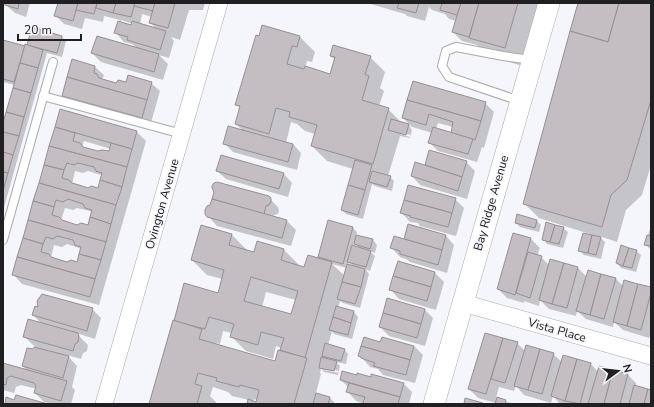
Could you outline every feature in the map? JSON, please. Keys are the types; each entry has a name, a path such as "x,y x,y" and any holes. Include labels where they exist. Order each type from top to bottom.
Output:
{"street":[{"name":"Ovington Avenue","path":"104,404 219,3"},
{"name":"Bay Ridge Avenue","path":"434,404 549,3"},
{"name":"Vista Place","path":"463,303 651,356"}],"lane":[{"path":"520,101 449,77 442,66 446,52 456,47 532,61"},
{"path":"3,240 53,62"},
{"path":"43,96 182,134"}],"building":[{"path":"5,3 19,3 18,9 5,5"},
{"path":"58,3 78,3 73,21 54,16"},
{"path":"78,3 97,3 94,14 76,10"},
{"path":"97,3 116,3 113,13 96,8"},
{"path":"116,3 135,3 131,17 113,13"},
{"path":"135,3 155,3 153,11 134,6"},
{"path":"155,3 175,3 168,28 149,23"},
{"path":"399,3 419,3 416,13 397,8"},
{"path":"442,3 461,3 457,15 440,10"},
{"path":"461,3 479,3 469,37 452,32"},
{"path":"479,3 518,3 505,48 469,38"},
{"path":"578,3 619,3 608,42 570,31"},
{"path":"619,3 651,3 651,100 627,180 611,195 602,227 523,204 570,31 608,42"},
{"path":"118,21 131,25 132,21 166,31 160,50 127,40 128,37 114,33"},
{"path":"262,25 300,36 297,47 292,46 287,64 304,69 305,66 330,74 335,57 330,56 333,45 371,56 365,74 369,76 362,100 389,108 373,164 311,146 317,125 289,117 290,112 276,108 269,134 235,124 240,106 235,105 256,35 259,36"},
{"path":"32,27 62,36 57,53 27,45"},
{"path":"97,36 159,54 154,72 91,53"},
{"path":"3,40 25,46 14,82 3,79"},
{"path":"25,44 43,50 38,68 20,63"},
{"path":"72,59 95,66 94,73 97,74 99,78 116,83 118,80 126,82 128,75 152,82 147,100 67,77"},
{"path":"20,63 38,68 31,93 13,88"},
{"path":"67,77 147,100 142,118 62,96"},
{"path":"413,81 486,102 481,121 407,100"},
{"path":"13,88 31,93 24,117 6,112"},
{"path":"407,100 481,121 475,140 451,133 453,122 429,114 426,125 402,118"},
{"path":"60,109 137,131 132,149 55,127"},
{"path":"6,112 24,117 19,136 3,132 3,123"},
{"path":"391,119 409,124 406,135 388,130"},
{"path":"228,126 293,144 288,162 223,144"},
{"path":"55,127 75,133 73,141 80,143 83,147 98,151 109,151 111,143 132,149 127,167 49,146"},
{"path":"433,127 473,139 468,154 428,143"},
{"path":"3,132 19,136 13,155 3,152"},
{"path":"49,146 127,167 122,187 100,180 102,173 96,171 94,167 78,163 74,165 67,163 64,170 44,165"},
{"path":"429,150 467,161 462,177 425,165"},
{"path":"3,152 13,155 8,173 3,172"},
{"path":"221,155 284,173 279,189 216,171"},
{"path":"355,160 372,165 365,190 348,185"},
{"path":"415,162 462,177 458,191 411,176"},
{"path":"44,165 64,170 62,178 88,188 91,186 98,188 100,180 122,187 116,205 39,183"},
{"path":"372,171 391,176 387,187 369,182"},
{"path":"3,172 8,173 3,191"},
{"path":"217,182 269,196 271,198 271,202 266,206 264,214 212,199 214,192 212,186"},
{"path":"39,183 116,205 111,224 90,217 92,210 85,208 83,204 68,199 63,202 56,200 54,207 33,201"},
{"path":"348,185 365,190 358,215 341,210"},
{"path":"408,185 456,198 452,213 404,200"},
{"path":"212,199 287,220 282,238 207,217 205,210 207,206 210,205"},
{"path":"404,200 452,213 448,227 400,213"},
{"path":"33,201 54,207 52,215 77,225 81,223 88,225 90,217 111,224 106,242 28,220"},
{"path":"517,214 537,220 535,228 515,223"},
{"path":"28,220 106,242 101,260 79,254 81,247 75,245 73,240 57,236 53,239 46,237 43,244 23,238"},
{"path":"328,220 353,227 343,264 318,257"},
{"path":"546,222 555,225 550,242 542,240"},
{"path":"408,224 446,235 442,250 404,239"},
{"path":"201,225 232,234 229,245 254,252 257,241 284,249 281,260 304,267 308,255 332,262 305,358 280,350 284,338 261,332 258,345 230,337 234,324 209,317 205,329 174,321 184,283 218,293 224,270 191,260","holes":["251,277 298,291 291,314 244,301"]},
{"path":"555,225 564,227 559,244 550,242"},
{"path":"513,233 531,238 515,295 497,289"},
{"path":"583,233 592,235 588,253 578,251"},
{"path":"356,235 373,239 370,249 354,244"},
{"path":"592,235 601,237 596,255 588,253"},
{"path":"647,235 651,236 651,246 644,245"},
{"path":"394,236 442,250 438,265 400,254 400,251 390,248"},
{"path":"23,238 43,244 41,252 67,262 71,260 77,262 79,254 101,260 95,279 17,257"},
{"path":"352,245 371,251 366,267 347,262"},
{"path":"621,245 629,248 623,266 616,263"},
{"path":"629,248 637,250 632,268 623,266"},
{"path":"528,252 542,256 530,298 516,293"},
{"path":"17,257 95,279 90,297 12,275"},
{"path":"550,259 564,263 552,304 539,300"},
{"path":"398,261 435,272 431,287 393,276"},
{"path":"564,263 578,267 567,308 552,304"},
{"path":"347,264 365,269 361,287 342,282"},
{"path":"588,270 601,274 590,315 576,311"},
{"path":"601,274 616,278 604,319 590,315"},
{"path":"393,276 431,287 427,301 389,290"},
{"path":"624,280 638,284 627,326 613,322"},
{"path":"342,282 361,287 355,304 337,299"},
{"path":"638,284 651,287 651,293 641,330 627,326"},
{"path":"42,294 93,308 87,331 32,315 35,306 38,307 37,301"},
{"path":"387,298 425,309 421,324 383,313"},
{"path":"336,306 354,311 351,323 333,317"},
{"path":"383,313 421,324 417,338 379,327"},
{"path":"333,317 351,323 348,335 329,330"},
{"path":"28,319 78,333 78,342 75,344 73,351 23,337"},
{"path":"173,320 202,329 199,339 275,361 278,350 307,358 294,404 247,404 248,399 256,402 259,390 216,381 217,378 198,373 195,384 202,386 197,404 149,404"},
{"path":"485,333 503,338 486,394 468,389"},
{"path":"364,337 380,342 382,337 414,346 410,360 361,346"},
{"path":"503,338 518,342 505,383 491,379"},
{"path":"325,343 345,349 341,361 322,356"},
{"path":"526,345 540,349 528,390 514,386"},
{"path":"361,346 410,360 406,375 373,366 375,363 358,356"},
{"path":"34,347 69,356 63,378 22,366 27,348 33,349"},
{"path":"540,349 554,353 542,394 528,390"},
{"path":"563,355 577,359 565,401 551,396"},
{"path":"321,357 337,361 334,371 319,368"},
{"path":"577,359 591,363 580,404 565,401"},
{"path":"3,363 67,381 61,401 34,393 36,386 34,383 11,376 7,378 6,385 3,384"},
{"path":"599,366 613,370 604,404 588,404"},
{"path":"613,370 628,374 620,404 604,404"},
{"path":"342,371 371,377 371,374 404,383 400,397 340,380"},
{"path":"349,383 400,397 398,404 363,403 365,397 346,392"},
{"path":"634,385 648,389 644,404 629,404"},
{"path":"648,389 651,390 651,404 644,404"},
{"path":"316,393 330,397 328,404 313,404"},
{"path":"16,395 48,404 5,404 6,397 14,400"},
{"path":"497,397 506,400 505,404 495,404"},
{"path":"465,398 483,403 483,404 464,404"}]}
